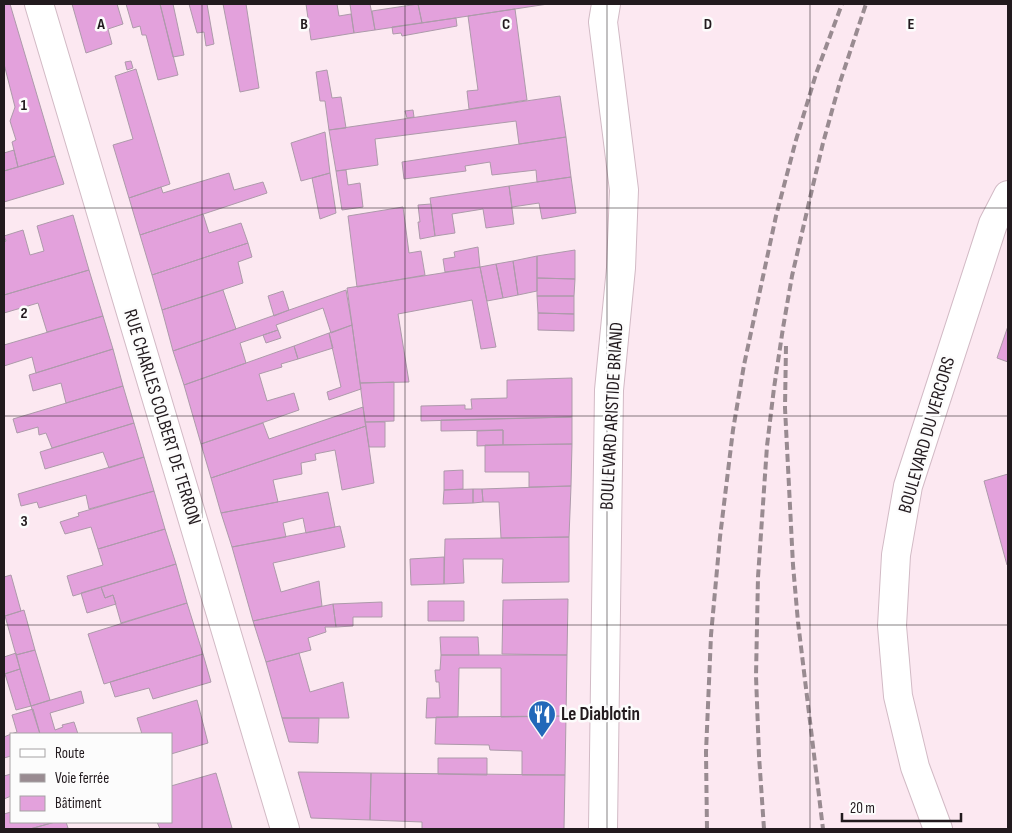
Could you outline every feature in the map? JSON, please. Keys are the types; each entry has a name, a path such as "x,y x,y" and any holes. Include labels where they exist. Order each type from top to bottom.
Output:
{"street":[{"name":"RUE CHARLES COLBERT DE TERRON","path":"39,4 285,829"},
{"name":"BOULEVARD ARISTIDE BRIAND","path":"603,829 609,390 621,268 624,190 603,22 606,4"},
{"name":"BOULEVARD DU VERCORS","path":"938,829 916,767 898,696 892,626 896,555 908,486 993,224 1008,195"}],"building":[{"path":"4,4 10,4 55,156 18,167 12,142 16,140 10,121 15,107 4,64"},
{"path":"72,4 117,4 123,24 108,29 112,44 86,53"},
{"path":"126,4 160,4 178,75 158,80 146,35 142,35 140,26 133,28"},
{"path":"160,4 173,4 184,55 173,57"},
{"path":"189,4 207,4 214,44 206,46 204,32 197,33"},
{"path":"223,4 246,4 259,88 240,92"},
{"path":"306,4 337,4 339,16 351,14 354,33 311,40"},
{"path":"350,4 370,4 375,30 354,33"},
{"path":"418,4 422,23 375,30 372,11"},
{"path":"418,4 548,4 422,23"},
{"path":"515,9 527,100 469,109 467,91 478,90 468,16"},
{"path":"456,18 457,26 402,36 401,33 393,34 392,27"},
{"path":"131,61 133,68 127,70 125,62"},
{"path":"136,69 170,184 129,198 113,145 133,139 115,76"},
{"path":"327,70 332,98 341,97 346,128 329,130 325,101 320,101 316,72"},
{"path":"560,96 566,137 519,144 516,121 375,139 378,165 336,171 329,130"},
{"path":"413,110 414,117 407,118 405,111"},
{"path":"325,132 330,173 301,181 291,143"},
{"path":"566,137 571,177 537,182 536,170 492,175 490,162 465,166 466,171 404,179 402,162"},
{"path":"14,150 18,167 4,171 4,153"},
{"path":"55,156 64,184 4,202 4,171"},
{"path":"346,170 348,185 360,183 363,207 342,210 336,171"},
{"path":"229,173 234,190 263,182 267,193 140,235 129,198 161,187 163,193"},
{"path":"330,173 336,213 320,219 312,178"},
{"path":"571,177 576,213 542,219 539,203 512,207 509,186"},
{"path":"509,186 514,224 486,228 483,209 452,214 455,233 435,236 430,198"},
{"path":"431,204 435,236 420,239 418,205"},
{"path":"403,207 409,253 421,251 425,275 357,287 348,216"},
{"path":"203,214 209,233 241,223 248,243 152,275 140,235"},
{"path":"73,215 89,270 4,295 4,242 6,241 4,236 23,230 30,255 44,251 37,226"},
{"path":"248,243 252,257 238,262 243,283 162,310 152,275"},
{"path":"478,247 480,267 445,272 443,259 455,257 454,252"},
{"path":"575,250 575,279 537,278 537,256"},
{"path":"537,256 537,291 518,295 513,261"},
{"path":"513,261 518,295 503,298 496,264"},
{"path":"496,264 503,298 487,301 480,267"},
{"path":"480,267 496,347 481,349 472,300 398,314 409,382 360,383 347,288"},
{"path":"89,270 103,316 47,332 38,303 4,313 4,295"},
{"path":"537,278 575,279 574,296 537,296"},
{"path":"223,290 236,329 173,351 162,310"},
{"path":"346,290 352,325 331,333 323,308 276,325 278,330 240,343 246,363 184,385 173,351"},
{"path":"283,291 289,310 274,316 268,296"},
{"path":"537,296 574,296 574,314 538,313"},
{"path":"538,313 574,314 574,331 538,330"},
{"path":"103,316 113,349 36,373 32,357 4,366 4,345"},
{"path":"352,325 361,389 329,400 327,392 341,387 329,333"},
{"path":"1008,326 1008,362 997,358"},
{"path":"278,330 281,338 266,343 263,335"},
{"path":"329,333 333,348 298,359 294,346"},
{"path":"294,346 298,359 281,364 282,367 259,374 267,401 294,393 299,410 201,444 184,385"},
{"path":"113,349 123,386 66,403 61,383 33,391 29,375"},
{"path":"572,378 572,417 421,421 421,406 465,405 465,409 472,409 471,399 507,398 507,380"},
{"path":"394,382 394,421 365,422 360,383"},
{"path":"123,386 134,423 52,448 46,433 39,435 38,427 17,433 13,419"},
{"path":"363,407 366,426 211,478 201,444 263,423 269,439"},
{"path":"572,417 572,444 503,445 503,430 441,431 441,420"},
{"path":"365,422 385,422 385,447 369,447"},
{"path":"134,423 144,457 109,468 103,452 45,469 40,452"},
{"path":"366,426 374,483 342,490 335,450 315,454 316,460 301,463 302,474 273,480 278,502 221,513 211,478"},
{"path":"503,430 503,445 477,446 477,431"},
{"path":"572,444 571,486 529,487 529,472 485,472 485,445"},
{"path":"144,457 154,491 89,509 86,495 39,508 37,502 21,506 18,494"},
{"path":"463,470 463,489 444,490 444,471"},
{"path":"1008,474 1008,565 1007,565 984,481"},
{"path":"571,486 569,537 501,538 499,502 483,502 482,489"},
{"path":"473,489 482,489 483,502 473,503"},
{"path":"473,489 473,503 443,504 444,490"},
{"path":"154,491 165,529 98,549 91,527 65,534 60,522 79,516 78,513"},
{"path":"328,492 335,527 306,533 303,518 283,523 286,537 232,547 221,513"},
{"path":"340,526 345,547 273,563 281,592 319,581 322,606 253,621 232,547"},
{"path":"165,529 176,564 73,596 67,576 103,565 98,549"},
{"path":"569,537 569,582 502,583 503,559 463,559 464,583 444,584 445,539"},
{"path":"444,557 444,584 411,585 410,559"},
{"path":"176,564 187,603 121,623 113,595 105,598 101,587"},
{"path":"11,575 21,611 5,616 4,577"},
{"path":"101,587 105,598 113,595 116,604 87,613 81,593"},
{"path":"568,599 567,655 502,654 503,600"},
{"path":"428,601 464,601 464,621 428,621"},
{"path":"382,602 382,617 353,617 353,626 336,627 333,604"},
{"path":"187,603 203,654 104,684 88,634"},
{"path":"333,604 336,627 325,627 326,632 308,638 311,650 266,662 253,621"},
{"path":"24,610 35,650 16,655 5,616"},
{"path":"440,637 478,637 479,655 441,655"},
{"path":"35,650 50,700 31,706 16,655"},
{"path":"16,653 20,669 4,674 4,657"},
{"path":"299,653 310,692 343,682 349,718 282,718 266,662"},
{"path":"203,654 211,682 153,699 149,688 115,697 110,682"},
{"path":"441,655 567,655 566,716 501,717 501,668 459,668 458,717 426,718 427,698 440,698 439,682 436,682 435,670 440,670"},
{"path":"20,669 31,706 16,710 5,674"},
{"path":"81,691 84,703 50,713 55,730 63,727 62,725 74,722 78,733 40,733 31,706"},
{"path":"197,700 208,743 172,754 172,733 142,733 137,718"},
{"path":"33,709 40,733 14,733 17,732 12,715"},
{"path":"566,716 565,775 522,775 522,751 490,750 489,745 435,744 436,717"},
{"path":"282,718 319,718 318,743 289,742"},
{"path":"10,734 10,756 4,758 4,737"},
{"path":"438,758 487,758 487,775 438,774"},
{"path":"298,772 371,773 370,820 311,818"},
{"path":"216,773 232,828 160,829 157,823 172,823 172,786"},
{"path":"371,773 565,775 564,829 422,829 422,822 370,820"},
{"path":"10,774 10,796 4,799 4,776"},
{"path":"10,812 10,823 51,823 30,829 4,829 4,814"},
{"path":"51,823 66,823 68,828 64,829 30,829"}],"railway":[{"path":"707,829 706,752 711,635 720,537 733,430 744,365 776,216 816,74 842,4"},
{"path":"764,829 756,676 758,577 767,446 774,388 792,276 823,143 840,82 866,4"},
{"path":"786,346 785,408 793,565 823,829"}],"place":[{"name":"Le Diablotin","path":"542,738"}]}
